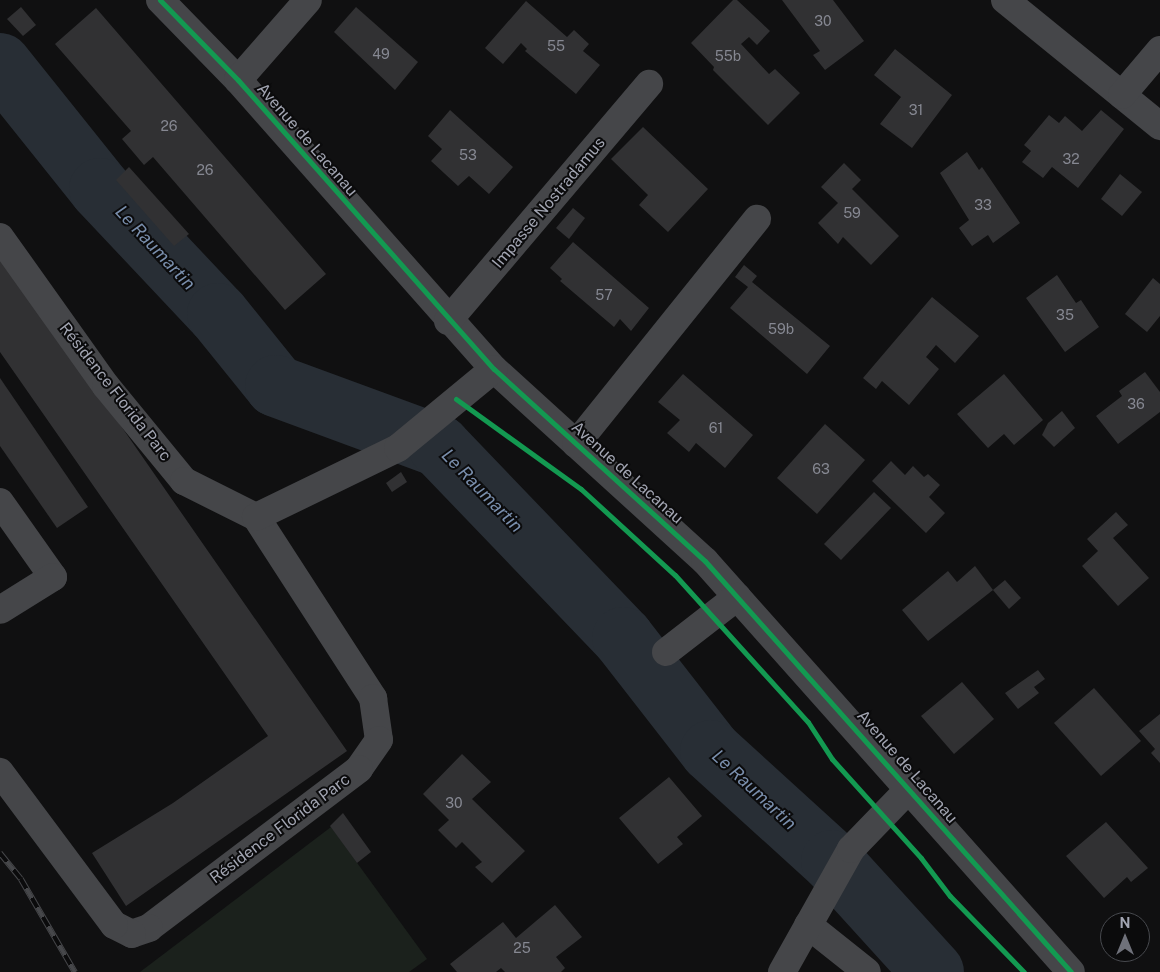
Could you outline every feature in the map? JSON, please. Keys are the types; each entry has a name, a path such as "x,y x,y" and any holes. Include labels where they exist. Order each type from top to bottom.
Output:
{"street":[{"name":"Avenue de Lacanau","path":"160,0 238,80 448,321 494,369 704,561 910,788 1071,972"},
{"path":"238,80 308,0"},
{"path":"1005,0 1160,126"},
{"path":"1122,95 1160,50"},
{"name":"Impasse Nostradamus","path":"448,321 650,84"},
{"path":"576,444 758,218"},
{"name":"Résidence Florida Parc","path":"0,236 106,386 184,480 256,516 373,698 379,740 359,769 149,928 132,934 114,926 0,772"},
{"path":"256,516 398,448 494,369"},
{"path":"0,502 53,577 0,610"},
{"path":"666,652 737,597"},
{"path":"782,972 851,849 910,788"},
{"path":"808,926 868,972"}],"shaded area":[{"path":"331,827 427,959 409,972 140,972"}],"building":[{"path":"733,0 737,0 770,31 757,45 749,37 741,44 769,74 775,69 800,93 768,125 713,70 714,67 691,43"},
{"path":"782,0 833,0 864,41 825,70 813,55 820,51"},
{"path":"526,1 567,37 574,30 589,44 583,51 600,65 576,94 525,51 527,49 521,43 503,64 485,48"},
{"path":"21,7 36,25 23,36 7,19"},
{"path":"356,7 418,62 395,90 334,32"},
{"path":"96,8 326,274 285,310 153,157 144,165 122,139 131,131 55,44"},
{"path":"895,49 952,95 912,148 880,124 901,97 874,75"},
{"path":"450,110 513,167 489,194 469,176 458,186 431,161 442,149 428,136"},
{"path":"1101,110 1124,129 1078,188 1052,167 1043,178 1022,162 1031,151 1024,145 1049,115 1059,123 1065,116 1082,131"},
{"path":"643,127 708,189 668,232 639,205 648,195 611,159"},
{"path":"967,152 979,170 982,167 1020,223 993,243 988,235 972,246 959,228 969,220 940,173"},
{"path":"844,163 861,180 852,189 899,236 871,265 843,237 838,244 818,223 838,203 821,187"},
{"path":"129,167 189,234 174,246 116,180"},
{"path":"1120,174 1142,192 1122,216 1101,199"},
{"path":"573,208 585,218 569,239 556,228"},
{"path":"573,242 649,308 631,331 620,319 614,327 560,281 562,279 550,268"},
{"path":"0,252 347,751 126,906 92,853 173,803 268,736 0,352"},
{"path":"744,265 757,276 752,282 830,346 807,374 730,308 748,287 735,277"},
{"path":"1057,275 1076,303 1081,300 1099,327 1065,352 1026,298"},
{"path":"1153,278 1160,284 1160,316 1147,332 1125,314"},
{"path":"932,297 979,336 955,363 936,345 926,357 939,369 909,405 882,381 876,389 863,378"},
{"path":"1145,372 1160,392 1160,412 1118,444 1096,416 1122,396 1119,391"},
{"path":"683,374 753,435 725,468 696,443 689,452 667,433 680,420 658,402"},
{"path":"1004,374 1043,420 1014,445 1004,434 988,448 957,414"},
{"path":"0,378 88,507 57,528 0,446"},
{"path":"1062,411 1075,428 1054,447 1042,435 1048,423"},
{"path":"825,424 865,460 817,514 777,478"},
{"path":"891,461 905,475 913,466 924,477 928,474 940,485 929,497 945,513 926,533 872,481"},
{"path":"401,472 407,482 392,492 386,483"},
{"path":"874,492 891,508 841,560 824,544"},
{"path":"1116,512 1128,525 1113,538 1149,578 1118,606 1082,566 1098,551 1087,539"},
{"path":"975,566 993,590 928,641 902,610 948,571 957,582"},
{"path":"1005,580 1021,598 1009,609 993,590"},
{"path":"1038,670 1045,679 1034,687 1039,693 1018,709 1005,693"},
{"path":"962,682 994,719 954,754 921,716"},
{"path":"1094,688 1141,741 1101,776 1054,723"},
{"path":"1160,714 1160,763 1151,753 1155,749 1139,731"},
{"path":"462,754 491,782 472,799 525,851 492,883 475,867 482,862 462,842 456,848 438,830 449,820 423,794"},
{"path":"669,777 702,816 677,837 683,844 658,864 619,818"},
{"path":"343,813 371,852 357,863 330,826"},
{"path":"1106,822 1148,868 1131,882 1127,877 1104,898 1066,856"},
{"path":"555,905 582,937 556,957 565,968 561,972 505,972 501,968 496,972 457,972 450,964 503,922 516,938"}],"waterway":[{"name":"Le Raumartin","path":"0,64 100,189 218,314 276,386 439,446 623,638 711,751 832,861 933,972"}],"railway":[{"path":"0,853 21,879 75,972"}],"cycle path":[{"path":"160,0 238,80 494,369 705,561 1071,972"},
{"path":"456,399 581,489 675,575 808,722 832,759 921,858 950,896 1024,972"}]}
